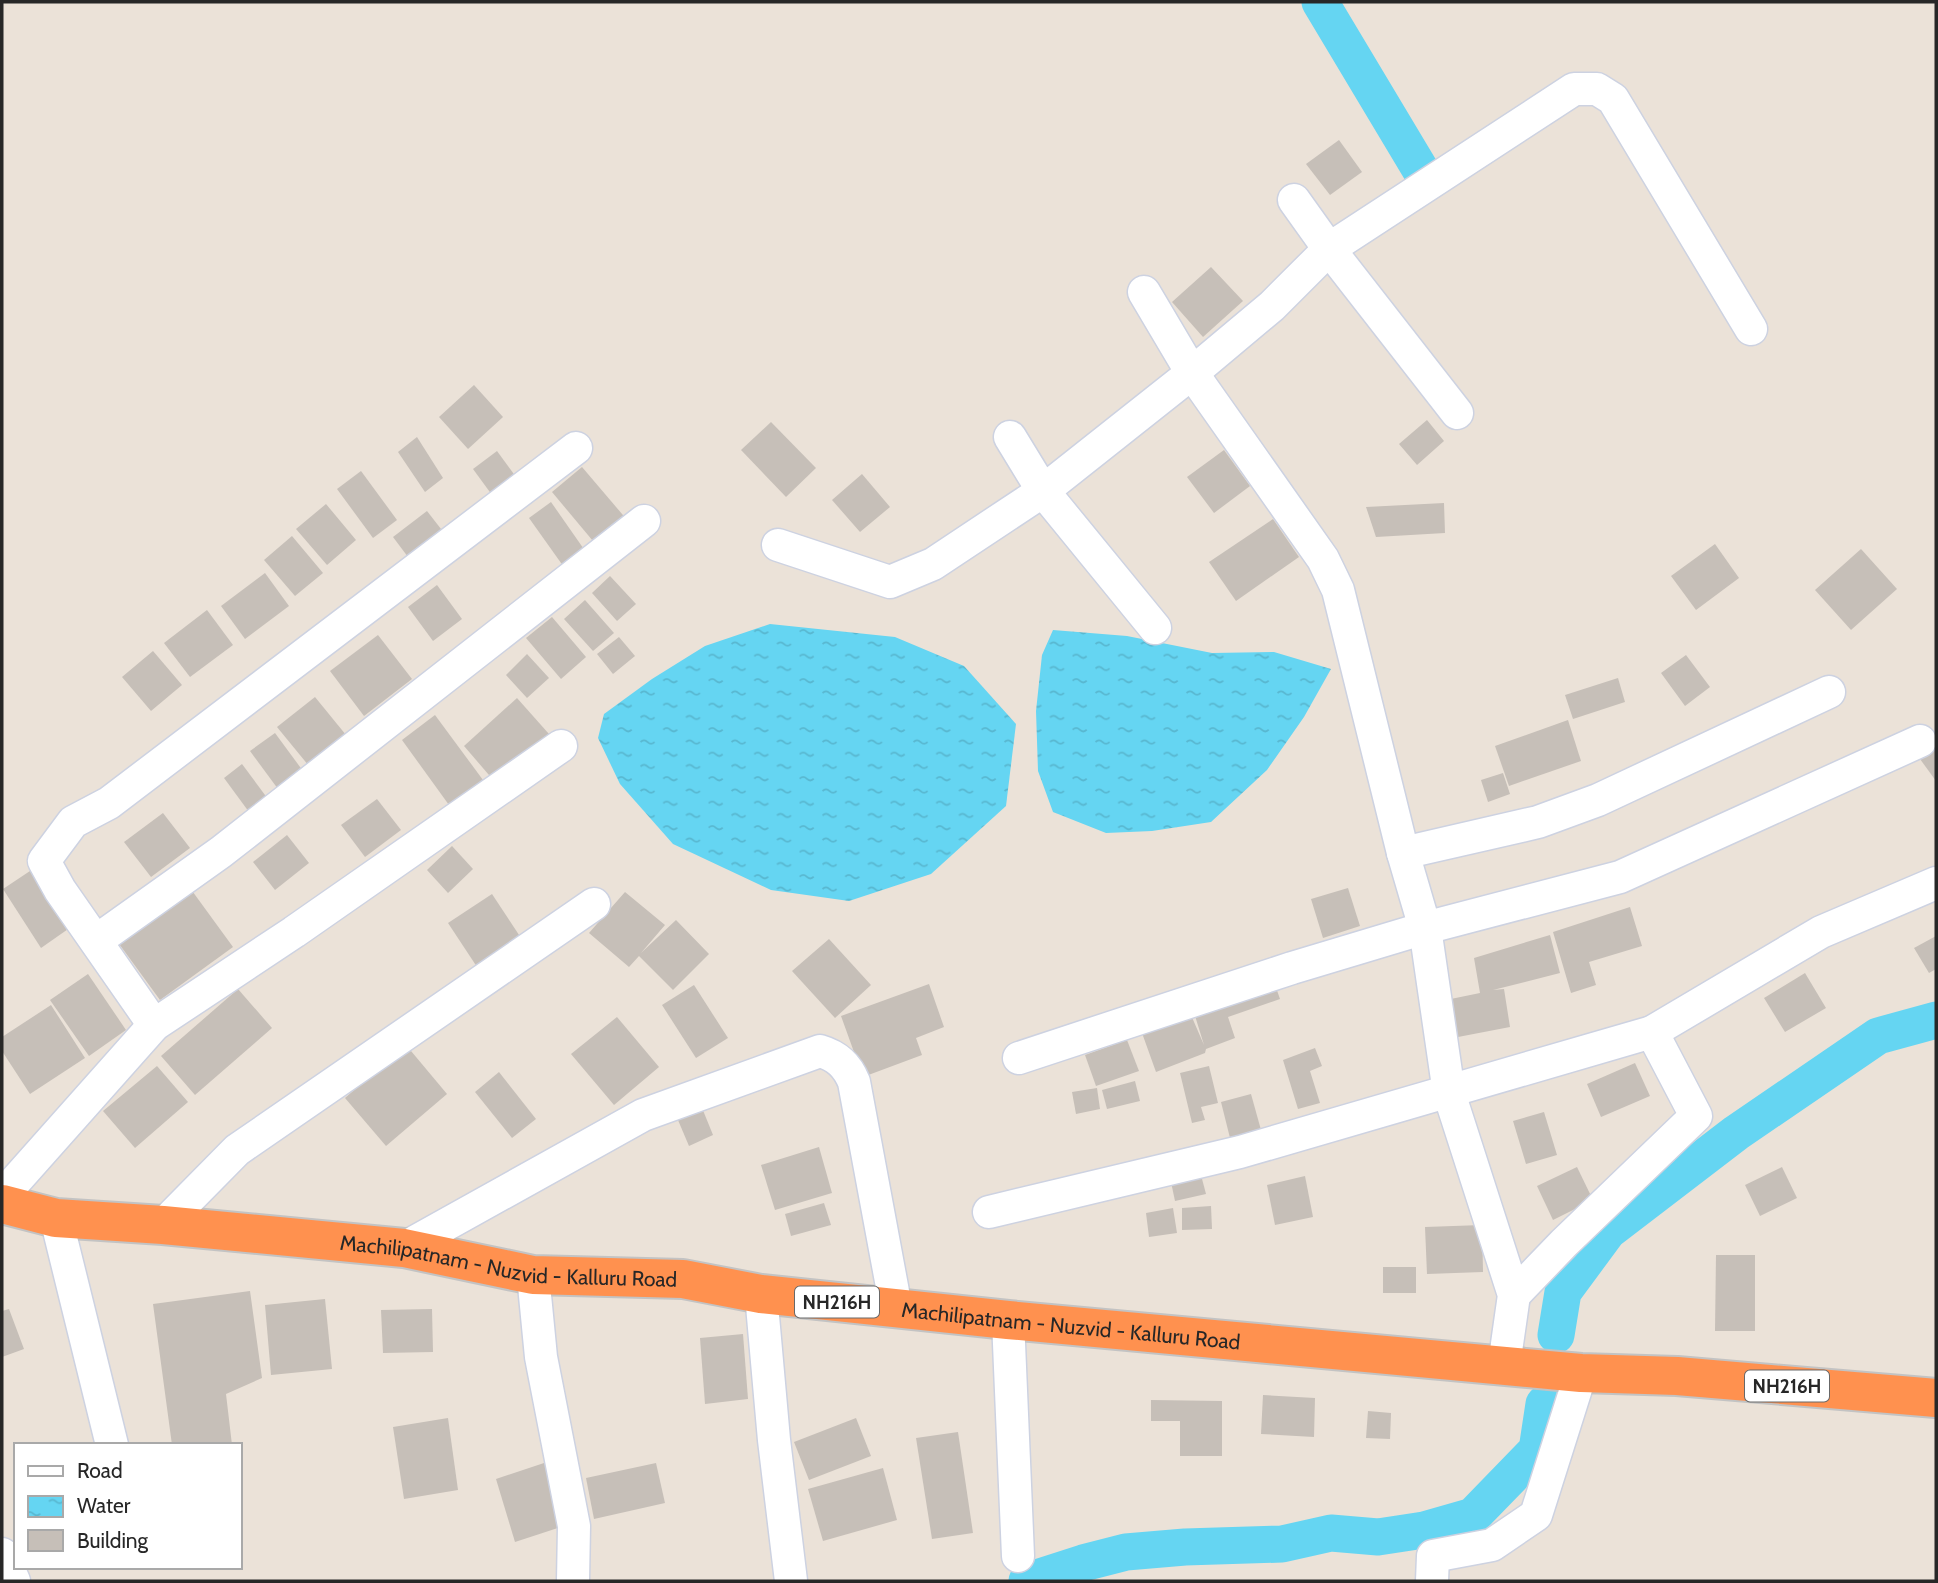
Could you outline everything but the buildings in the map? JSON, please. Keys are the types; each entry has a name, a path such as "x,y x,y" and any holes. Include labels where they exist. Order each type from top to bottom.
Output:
{"highway":[{"name":"Machilipatnam - Nuzvid - Kalluru Road","path":"2,1204 57,1218 163,1225 404,1248 533,1275 683,1279 761,1294 1008,1320 1581,1373 1677,1376 1936,1398"}],"street":[{"path":"778,545 890,582 933,564 1043,491 1192,373 1272,306 1329,249 1574,89 1597,89 1613,99 1751,329"},
{"path":"1294,200 1457,413"},
{"path":"1144,292 1192,373 1323,559 1338,590 1403,853 1425,928 1448,1093 1514,1295 1504,1365"},
{"path":"1010,437 1043,491 1155,628"},
{"path":"154,1025 44,861 73,822 109,803 576,448"},
{"path":"96,941 221,852 644,521"},
{"path":"1403,853 1538,822 1598,800 1829,692"},
{"path":"1019,1058 1292,968 1425,928 1620,877 1920,741"},
{"path":"2,1196 154,1025 294,932 561,746"},
{"path":"989,1212 1240,1152 1652,1032 1821,932 1936,883"},
{"path":"163,1225 237,1150 594,904"},
{"path":"1514,1295 1696,1116 1652,1032"},
{"path":"404,1248 643,1115 820,1051 833,1055 843,1063 854,1082 895,1308"},
{"path":"57,1218 112,1443"},
{"path":"533,1275 541,1357 574,1526 573,1581"},
{"path":"761,1294 774,1440 791,1581"},
{"path":"1008,1320 1018,1556"},
{"path":"1432,1581 1433,1556 1492,1545 1536,1515 1581,1373"},
{"path":"2,1554 14,1581"}],"water":[{"path":"770,624 895,637 964,666 1016,724 1006,806 931,874 849,901 771,890 673,844 620,784 598,738 604,714 652,679 705,646"},
{"path":"1053,630 1127,636 1212,653 1274,652 1331,669 1304,717 1267,770 1211,822 1152,831 1106,833 1053,812 1038,771 1036,711 1042,655"}],"waterway":[{"path":"1320,2 1420,169"},
{"path":"1556,1335 1563,1292 1608,1231 1736,1133 1878,1036 1936,1020"},
{"path":"1027,1581 1126,1552 1282,1544 1331,1533 1378,1537 1424,1530 1473,1516 1537,1450 1544,1404"}]}
